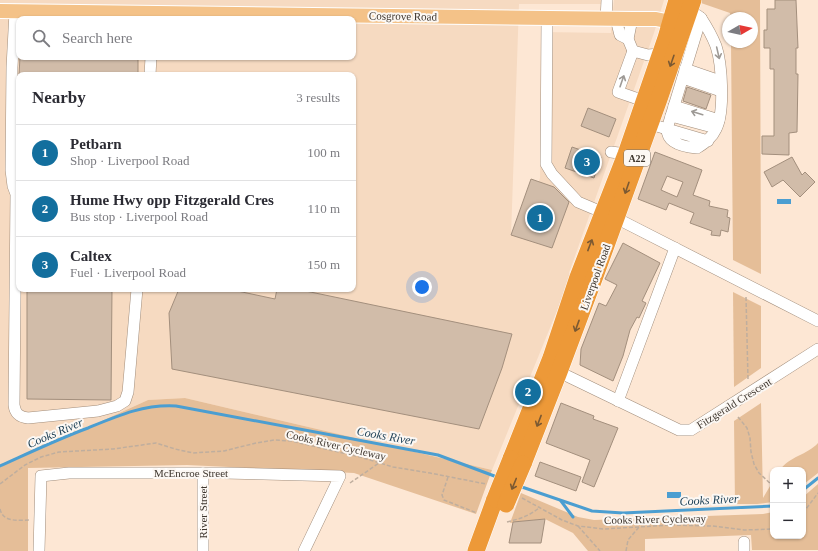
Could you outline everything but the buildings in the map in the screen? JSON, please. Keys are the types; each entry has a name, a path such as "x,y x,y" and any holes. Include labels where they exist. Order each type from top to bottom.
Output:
{"highway":[{"name":"Liverpool Road","path":"476,551 559,372 609,215 618,153 644,101 660,54 686,13"},
{"name":"Liverpool Road","path":"517,461 578,277 609,215 650,124 686,13"},
{"name":"Liverpool Road","path":"489,551 502,496"}],"main road":[{"name":"Cosgrove Road","path":"0,12 153,16"},
{"name":"Cosgrove Road","path":"356,17 656,19 686,13"}],"street":[{"path":"607,0 611,19 620,35 628,39"},
{"path":"15,12 12,67 11,170 13,186 16,191"},
{"path":"667,129 684,73 686,13"},
{"path":"650,124 708,141 718,124 722,113 719,60 716,47 709,30 686,13"},
{"path":"547,18 546,164 552,174 578,202 609,215 818,321"},
{"path":"632,19 628,39 633,51 618,92 644,101"},
{"path":"633,51 648,55 660,54"},
{"path":"150,72 151,60"},
{"path":"684,73 721,86"},
{"path":"673,111 718,124"},
{"path":"618,401 675,248"},
{"path":"16,292 14,409 19,416 28,418 98,410 117,406 125,401 129,387 137,292"},
{"name":"Fitzgerald Crescent","path":"559,372 679,430 691,430 818,349"},
{"name":"McEncroe Street","path":"40,520 41,476 69,473 203,472 340,476 304,551"},
{"name":"River Street","path":"203,472 203,551"},
{"path":"39,551 40,520"}],"path":[{"path":"746,297 748,379"},
{"path":"738,417 747,428 754,464 759,474 770,483"},
{"name":"Cooks River Cycleway","path":"0,484 25,465 42,457 59,452 113,449 156,443 193,453 224,451 256,442 274,440 291,441 393,467 448,477 540,508 562,520 578,526 604,529 672,525 712,526 744,530 770,529"},
{"path":"350,483 379,463"},
{"path":"448,477 442,495 444,500 478,513"},
{"path":"806,509 818,493"},
{"path":"507,522 527,516 540,508"},
{"path":"0,510 3,516 8,519 40,520"},
{"path":"578,526 600,551"},
{"path":"626,551 628,540 639,527"}],"shaded area":[{"path":"0,0 601,0 601,4 519,4 511,236 532,184 538,184 540,178 542,32 611,33 614,0 664,0 654,33 569,273 572,274 492,470 185,398 148,400 0,466"},
{"path":"702,0 760,0 761,274 733,260 731,48 758,48 758,12 727,12 701,3"},
{"path":"733,292 761,306 761,368 734,387"},
{"path":"185,398 492,470 476,514 354,473 187,465 28,468 28,551 0,551 0,467 148,400"},
{"path":"761,403 763,498 770,486 770,502 735,504 734,421"},
{"path":"818,443 818,473 806,483 806,467 782,467 794,458 814,447"},
{"path":"818,484 818,550 752,550 751,535 645,539 645,551 588,551 573,533 545,519 510,523 521,493 578,517 594,520 770,513 770,539 806,539 806,494"}],"water":[{"path":"777,199 791,199 791,204 777,204"},
{"path":"667,492 681,492 681,498 667,498"}],"waterway":[{"name":"Cooks River","path":"0,466 120,415 153,407 176,406 438,455 497,477"},
{"name":"Cooks River","path":"806,488 818,478"},
{"name":"Cooks River","path":"519,486 592,511 623,513 770,506"},
{"path":"561,501 573,517"}],"place":[{"name":"Caltex","path":"587,162"},
{"name":"Petbarn","path":"540,218"},
{"name":"Hume Hwy opp Fitzgerald Cres","path":"528,392"}]}
